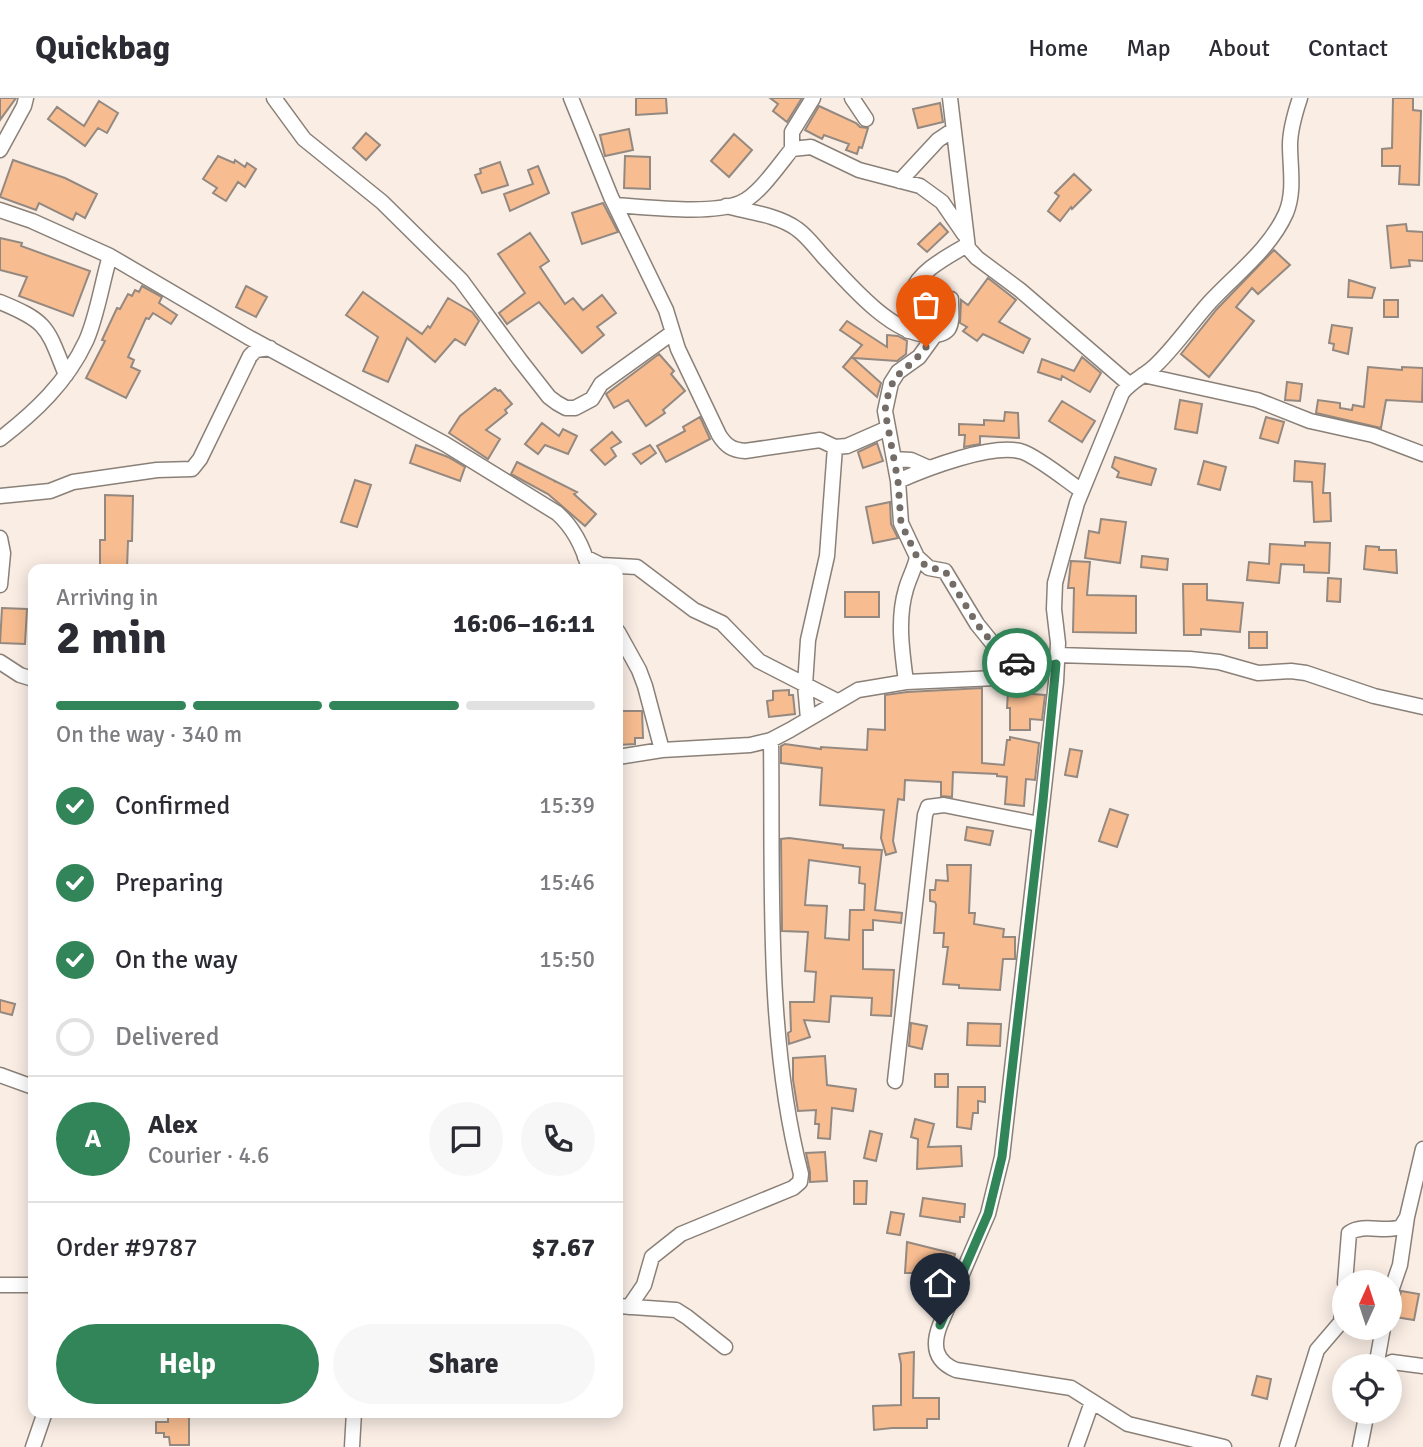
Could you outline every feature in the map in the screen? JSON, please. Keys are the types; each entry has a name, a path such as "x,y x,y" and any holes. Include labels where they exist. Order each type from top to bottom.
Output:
{"street":[{"path":"0,150 26,98"},
{"path":"274,98 304,139 382,202 461,280 520,360 549,397 557,403 566,408 575,408 592,399 601,384 672,334"},
{"path":"571,98 615,205 666,310 672,334 702,402 726,446 745,451 820,440 835,447 847,446 888,428"},
{"path":"615,205 697,208 741,203 756,191 792,149 792,132 813,98"},
{"path":"852,98 866,119"},
{"path":"950,98 966,240"},
{"path":"1224,1447 1128,1424 1080,1393 1060,1386 956,1370 945,1366 937,1349 940,1325 988,1214 1002,1157 1046,775 1056,659 1055,583 1082,491 1122,393 1129,383 1156,366 1211,302 1256,256 1286,213 1292,174 1290,144 1300,98"},
{"path":"900,181 938,140 953,130"},
{"path":"792,149 811,147 859,170 920,186 932,193 942,202 977,258 1020,290 1129,383"},
{"path":"726,206 775,218 798,229 863,296 898,326 908,331 935,335 946,333 951,324 951,299"},
{"path":"0,210 32,221 110,256 445,444 557,513 573,529 587,563"},
{"path":"908,331 910,299 916,282 966,240"},
{"path":"0,439 36,410 66,375 87,340 110,256"},
{"path":"0,302 30,315 46,328 66,375"},
{"path":"935,335 919,357 898,372 891,383 885,411 898,481 901,523 917,557 927,567 945,571 977,624 998,650 1029,671"},
{"path":"0,496 50,491 73,482 144,472 192,469 250,356 256,350 270,348"},
{"path":"1143,376 1257,400 1310,421 1373,435 1423,454"},
{"path":"808,719 805,685 809,627 822,585 827,556 835,447"},
{"path":"898,481 958,459 1012,450 1024,453 1082,491"},
{"path":"894,459 911,460 929,468"},
{"path":"0,538 3,553 0,585"},
{"path":"906,682 901,621 906,589 917,557"},
{"path":"623,566 637,567 694,610 722,623 759,660 837,701"},
{"path":"623,641 645,686 662,750"},
{"path":"623,756 662,750 750,746 771,740 858,690 906,682 996,678 1029,671 1056,659 1190,659 1219,662 1258,673 1306,673 1374,696 1423,707"},
{"path":"2,667 28,676"},
{"path":"624,1307 644,1285 652,1257 681,1234 793,1188 800,1182 801,1174 785,1094 775,986 771,740"},
{"path":"895,1081 928,807 944,805 1039,824"},
{"path":"0,1075 28,1085"},
{"path":"1398,1270 1423,1149"},
{"path":"1346,1270 1351,1230 1395,1229 1401,1227 1408,1217"},
{"path":"0,1286 28,1285"},
{"path":"624,1307 676,1310 725,1347"},
{"path":"1287,1447 1317,1350 1332,1332"},
{"path":"1402,1363 1423,1366"},
{"path":"1076,1447 1093,1402"},
{"path":"33,1447 43,1418"},
{"path":"352,1447 354,1418"},
{"path":"1360,1447 1365,1424"}],"building":[{"path":"0,98 16,98 0,120"},
{"path":"636,98 666,98 667,113 636,115"},
{"path":"770,98 802,98 787,122 773,111 778,104"},
{"path":"1393,98 1413,98 1413,110 1421,111 1419,185 1399,184 1400,166 1382,166 1382,149 1392,148"},
{"path":"99,101 118,113 107,133 98,128 85,146 48,119 57,107 84,126"},
{"path":"940,103 943,122 918,128 913,109"},
{"path":"819,106 860,127 868,128 862,148 859,147 857,154 846,150 849,144 824,135 822,139 805,130"},
{"path":"629,129 633,150 605,156 600,135"},
{"path":"366,133 380,145 366,160 353,148"},
{"path":"734,134 752,150 729,177 711,161"},
{"path":"218,156 234,163 235,160 245,167 247,163 256,169 245,187 238,182 226,201 213,193 217,188 203,179"},
{"path":"625,156 650,157 650,189 624,188"},
{"path":"13,160 65,178 97,194 85,218 76,213 73,220 39,203 36,210 0,197"},
{"path":"500,162 508,185 482,193 475,175 481,173 480,169"},
{"path":"538,166 549,193 510,211 504,194 533,184 528,170"},
{"path":"1074,174 1091,190 1072,209 1071,207 1060,221 1048,211 1059,196 1055,193"},
{"path":"603,203 618,232 582,244 572,213"},
{"path":"940,223 948,232 927,252 918,244"},
{"path":"1406,224 1407,231 1423,232 1423,261 1409,260 1410,266 1391,268 1387,226"},
{"path":"530,233 549,261 540,267 565,304 573,298 583,310 602,295 616,313 597,327 604,335 582,353 539,302 507,324 499,313 525,293 498,254"},
{"path":"0,238 22,243 21,246 90,271 73,316 19,296 27,277 0,270"},
{"path":"1274,250 1290,265 1258,294 1252,288 1236,307 1254,321 1209,377 1181,354 1217,309"},
{"path":"988,278 1016,300 999,322 1030,339 1023,353 983,334 977,341 963,331 967,327 960,323 961,300 968,305"},
{"path":"1349,280 1375,288 1372,298 1348,297"},
{"path":"142,286 162,297 159,303 177,315 171,324 153,313 149,319 146,318 128,357 134,360 131,367 140,371 126,398 86,378 105,341 102,340 117,308 120,309 128,294 132,296 135,290 139,292"},
{"path":"246,286 267,297 256,317 236,307"},
{"path":"363,292 422,334 428,326 430,328 448,298 472,312 479,321 465,345 455,339 435,362 407,338 388,382 363,371 378,337 346,315"},
{"path":"1384,300 1398,300 1398,317 1384,317"},
{"path":"847,321 887,347 887,335 898,336 907,341 906,354 897,361 853,358 881,383 877,397 843,367 862,345 840,330"},
{"path":"1332,325 1352,328 1348,354 1333,350 1334,344 1329,343"},
{"path":"659,354 674,371 671,374 685,391 663,410 665,413 646,426 628,400 614,408 606,394"},
{"path":"1082,357 1101,373 1090,392 1062,376 1061,380 1038,372 1042,359 1074,371"},
{"path":"1368,367 1402,370 1402,367 1423,368 1422,402 1386,400 1381,428 1316,413 1318,400 1340,403 1340,408 1352,410 1353,405 1364,407"},
{"path":"1287,382 1302,384 1300,401 1285,400"},
{"path":"495,388 512,404 505,410 507,413 486,430 500,439 488,459 449,433 460,416"},
{"path":"1180,400 1202,404 1197,433 1175,429"},
{"path":"1062,401 1095,421 1082,442 1049,421"},
{"path":"1005,412 1018,413 1019,438 980,436 980,444 964,447 965,435 959,435 959,424 984,425 984,420 1004,421"},
{"path":"700,417 710,439 666,462 657,446 685,431 683,427"},
{"path":"1266,417 1284,422 1278,443 1260,438"},
{"path":"542,423 559,436 563,429 577,436 568,454 545,445 538,454 525,444"},
{"path":"612,432 621,442 611,448 616,456 605,465 591,450"},
{"path":"877,443 883,461 863,468 858,452"},
{"path":"416,445 448,457 465,467 460,481 410,463"},
{"path":"650,445 656,453 641,464 633,454"},
{"path":"1115,457 1156,469 1151,485 1117,477 1119,472 1112,467"},
{"path":"1204,461 1226,467 1220,490 1198,484"},
{"path":"1295,461 1325,464 1323,493 1330,493 1331,521 1314,522 1312,482 1294,481"},
{"path":"517,462 577,492 574,494 596,514 585,526 548,494 511,474"},
{"path":"355,480 371,485 357,527 341,522"},
{"path":"105,495 133,496 132,541 128,541 127,564 100,564 100,540 105,540"},
{"path":"890,502 891,524 898,538 873,543 866,507"},
{"path":"1101,519 1126,522 1120,563 1085,558 1089,531 1099,533"},
{"path":"1305,542 1330,543 1329,573 1304,572 1304,565 1281,564 1279,583 1247,580 1249,562 1269,564 1270,544 1305,546"},
{"path":"1366,546 1379,547 1379,550 1396,550 1397,573 1364,569"},
{"path":"1142,556 1168,559 1167,570 1141,567"},
{"path":"1071,561 1090,562 1087,595 1136,596 1136,633 1073,632 1074,588 1068,588"},
{"path":"1328,578 1341,579 1340,602 1327,601"},
{"path":"1183,584 1207,584 1207,600 1243,603 1240,632 1201,629 1201,635 1184,635"},
{"path":"845,592 879,592 879,617 845,617"},
{"path":"2,608 27,609 25,644 0,643"},
{"path":"1249,632 1267,632 1267,648 1249,648"},
{"path":"982,688 982,763 1004,765 1007,740 1010,740 1010,737 1039,743 1035,780 1026,779 1024,806 1005,804 1007,777 997,774 953,772 952,797 941,796 941,782 905,780 904,800 898,799 893,841 896,852 886,855 881,838 884,810 820,805 822,768 781,763 781,746 785,744 821,749 867,750 868,729 885,730 885,695"},
{"path":"789,690 789,695 793,695 795,714 769,717 767,701 773,700 773,691"},
{"path":"1008,692 1045,695 1042,720 1030,719 1030,730 1010,730"},
{"path":"623,711 642,711 643,738 635,738 635,744 623,745"},
{"path":"1070,749 1082,751 1077,777 1065,775"},
{"path":"1110,809 1128,815 1117,847 1099,841"},
{"path":"967,827 993,831 990,845 965,840"},
{"path":"781,839 843,845 843,848 882,850 875,910 902,913 901,923 873,920 873,930 863,930 863,969 894,970 891,1016 871,1015 872,998 831,996 829,1022 804,1020 810,1037 789,1044 790,1002 814,1002 816,972 805,971 808,932 782,931","holes":["809,860 860,867 859,883 865,884 864,910 850,910 849,940 825,938 827,906 805,905"]},
{"path":"947,865 971,865 969,913 975,913 974,924 1004,929 1003,937 1015,937 1015,959 1003,959 1000,990 959,988 959,985 943,984 948,947 943,947 944,933 934,933 936,905 930,901 930,890 935,890 936,880 948,881"},
{"path":"0,1000 15,1004 12,1015 0,1012"},
{"path":"911,1023 927,1026 922,1049 909,1046"},
{"path":"968,1023 1001,1024 1000,1046 967,1045"},
{"path":"825,1056 827,1085 856,1089 853,1111 832,1108 830,1139 818,1138 816,1110 798,1111 793,1080 793,1058"},
{"path":"935,1074 948,1074 948,1087 935,1087"},
{"path":"958,1087 985,1087 985,1102 978,1101 978,1113 973,1113 971,1129 957,1127"},
{"path":"915,1119 934,1124 928,1147 961,1146 962,1166 917,1169 918,1139 911,1137"},
{"path":"870,1131 882,1134 876,1161 864,1158"},
{"path":"825,1152 827,1181 810,1182 806,1153"},
{"path":"854,1181 867,1181 866,1204 854,1204"},
{"path":"923,1198 965,1204 964,1217 960,1217 960,1222 920,1216"},
{"path":"891,1212 904,1214 900,1235 887,1233"},
{"path":"907,1242 955,1254 947,1284 919,1277 920,1273 905,1273"},
{"path":"1402,1291 1419,1294 1414,1320 1402,1318"},
{"path":"914,1352 913,1398 939,1398 939,1419 927,1419 927,1428 874,1430 873,1406 901,1405 899,1354"},
{"path":"1257,1376 1271,1379 1267,1399 1252,1395"},
{"path":"168,1418 189,1418 189,1445 170,1445 169,1437 164,1437 164,1433 156,1433 156,1422 168,1422"}],"way so far":[{"path":"926,347 919,357 898,372 891,383 885,411 898,481 901,523 917,557 927,567 945,571 977,624 998,650 1017,663"}],"route":[{"path":"940,1325 965,1273 988,1214 1002,1157 1056,682 1056,664 1029,671 1017,663"}]}
